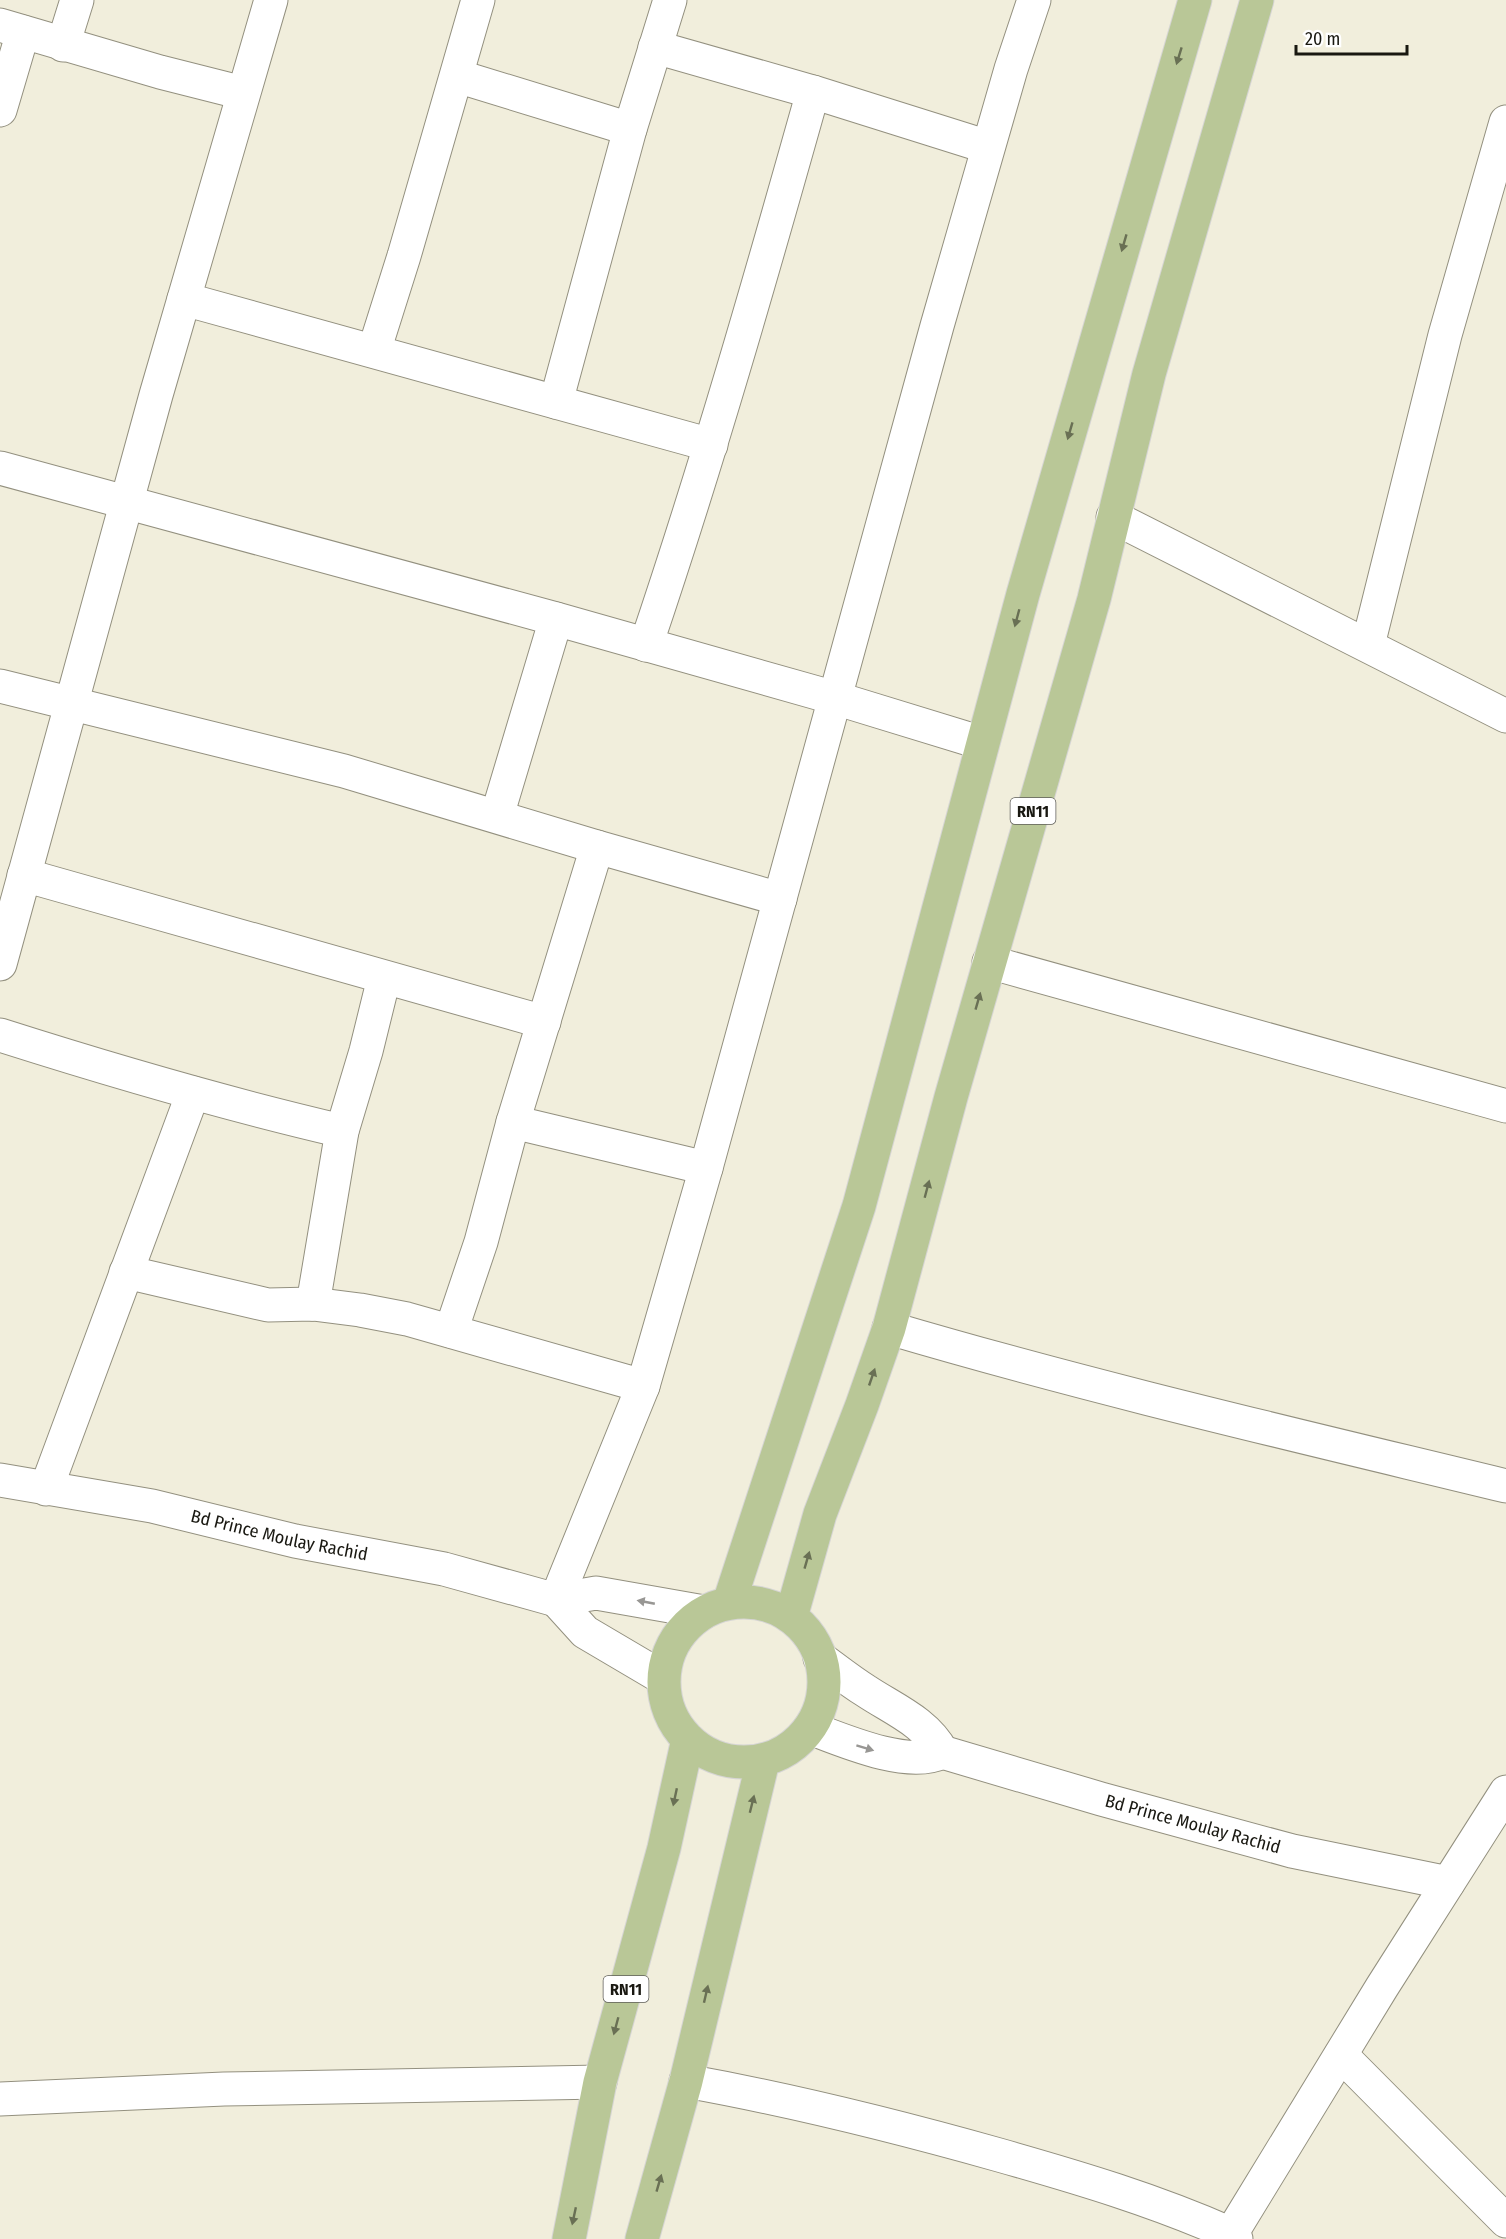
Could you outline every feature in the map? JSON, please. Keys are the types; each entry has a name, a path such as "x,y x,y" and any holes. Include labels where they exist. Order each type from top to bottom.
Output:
{"main road":[{"path":"716,1607 859,1206 982,743 1093,349 1195,0"},
{"name":"RN11","path":"791,1617 820,1514 889,1328 989,962 1094,598 1149,374 1257,0"},
{"path":"762,1604 791,1617 809,1635 820,1658 824,1682 821,1706 810,1728 785,1751 763,1761 729,1761 707,1753 688,1739 674,1722 666,1701 663,1678 667,1658 675,1640 687,1624 716,1607 762,1604"},
{"name":"RN11","path":"568,2239 600,2082 664,1848 688,1739"},
{"path":"642,2239 686,2080 763,1761"}],"street":[{"path":"63,45 77,0"},
{"path":"0,964 184,299 271,0"},
{"path":"374,351 478,0"},
{"path":"556,402 630,129 670,0"},
{"path":"663,1678 585,1632 556,1600 643,1386 706,1168 988,147 1034,0"},
{"path":"0,110 12,28 63,45 243,93"},
{"path":"655,47 813,92 988,147"},
{"path":"457,76 630,129"},
{"path":"646,645 740,351 813,92"},
{"path":"1368,645 1445,335 1498,175 1506,122"},
{"path":"184,299 711,445"},
{"path":"0,468 556,619 835,698 982,743"},
{"path":"1113,517 1506,716"},
{"path":"497,816 556,619"},
{"path":"0,686 344,771 780,899"},
{"path":"451,1331 481,1242 513,1122 597,847"},
{"path":"24,875 544,1022"},
{"path":"989,962 1506,1106"},
{"path":"313,1304 342,1131 384,978"},
{"path":"0,1035 82,1062 272,1115 342,1131"},
{"path":"46,1489 193,1093"},
{"path":"513,1122 706,1168"},
{"path":"126,1272 243,1300 285,1306 313,1304 371,1312 451,1331 643,1386"},
{"path":"889,1328 1114,1389 1506,1486"},
{"name":"Bd Prince Moulay Rachid","path":"0,1480 152,1506 295,1541 444,1569 556,1600 596,1593 716,1607"},
{"path":"820,1658 865,1691 923,1728 935,1740 942,1752"},
{"name":"Bd Prince Moulay Rachid","path":"810,1728 878,1752 920,1758 931,1758 942,1752 1292,1851 1448,1883"},
{"path":"686,2080 770,2096 943,2139 1109,2187 1177,2211 1232,2237 1341,2055 1506,1792"},
{"path":"1341,2055 1506,2221"},
{"path":"0,2099 224,2089 600,2082"}]}
